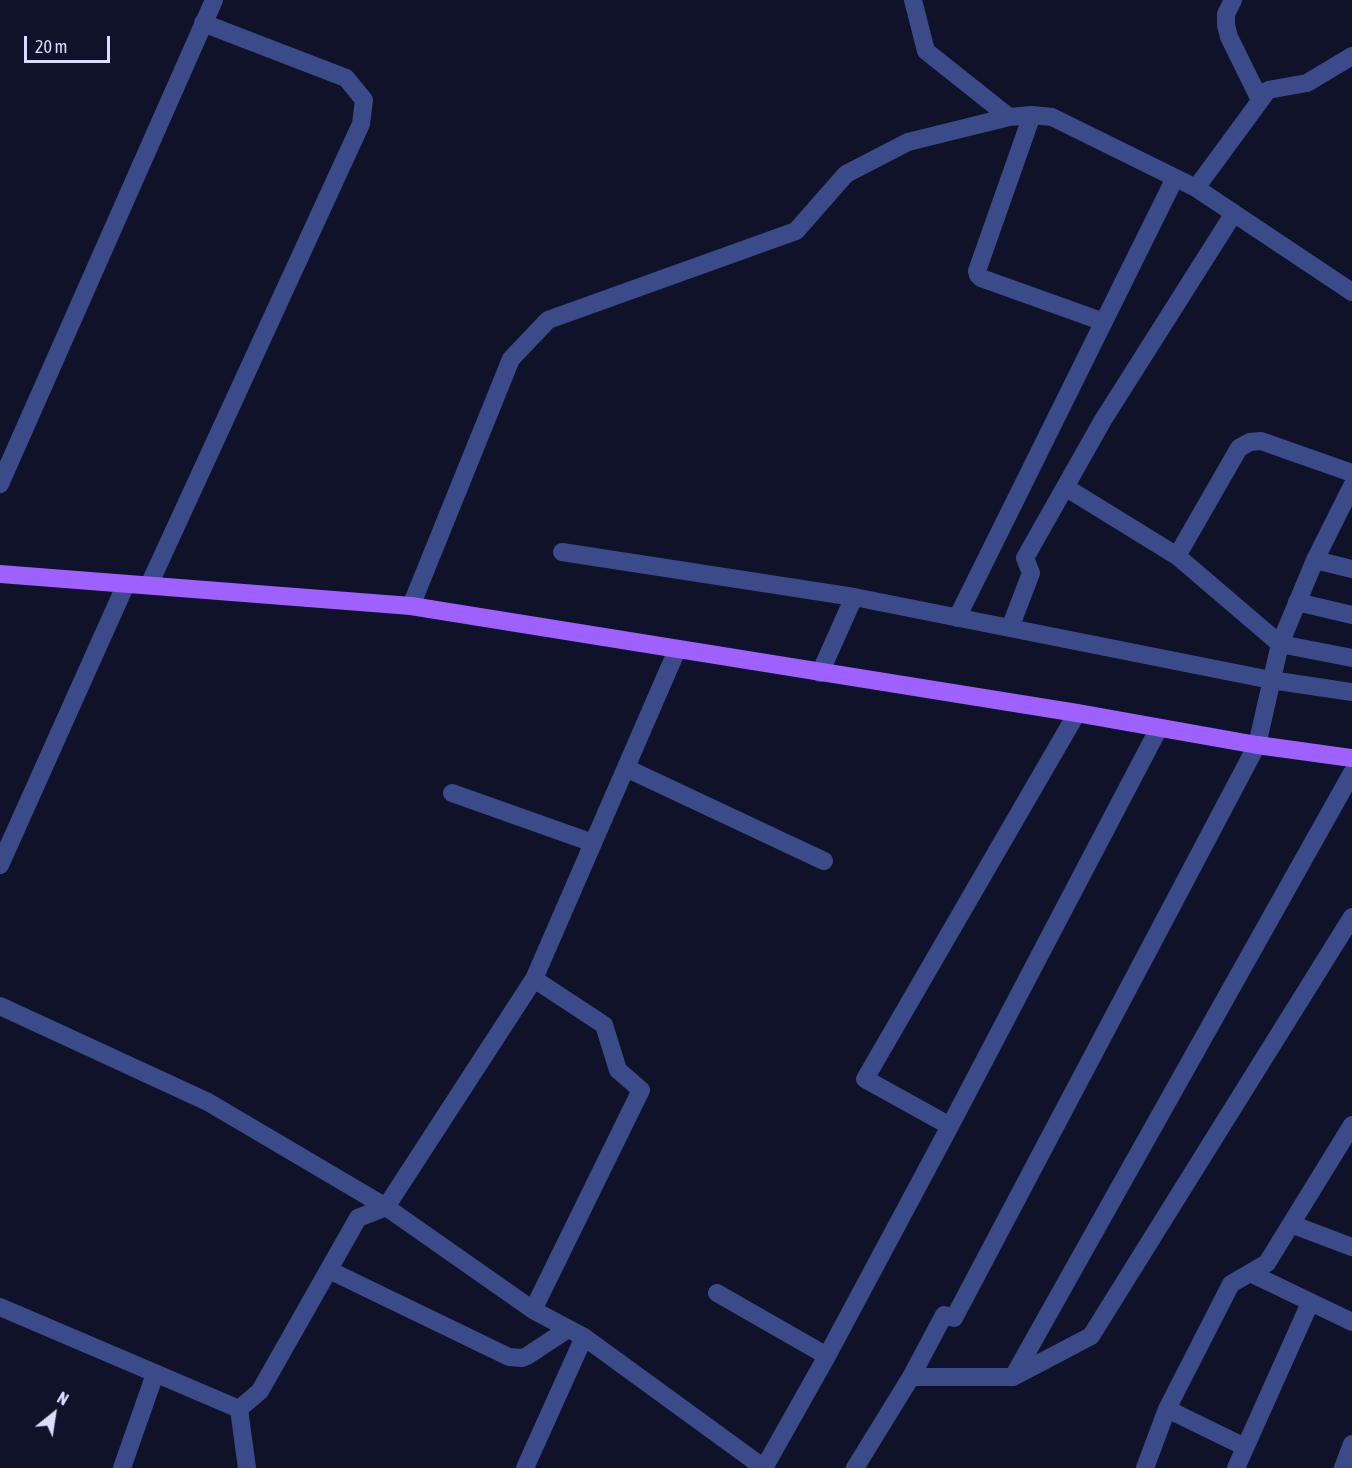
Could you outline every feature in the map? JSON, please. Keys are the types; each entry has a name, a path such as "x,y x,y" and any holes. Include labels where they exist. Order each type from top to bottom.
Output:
{"main road":[{"path":"0,574 411,606 1077,713 1257,745 1352,758"}],"street":[{"path":"0,484 214,0"},
{"path":"913,0 926,51 1009,117"},
{"path":"1233,0 1226,14 1229,37 1260,100"},
{"path":"149,585 361,124 364,100 346,78 203,23"},
{"path":"1196,188 1268,90 1307,83 1352,56"},
{"path":"1032,115 977,271 981,278 1104,322"},
{"path":"411,606 511,359 548,320 796,231 846,174 908,142 1009,117 1032,115 1052,117 1196,188 1352,292"},
{"path":"957,618 1175,178"},
{"path":"1010,628 1031,573 1025,558 1103,420 1234,213"},
{"path":"1177,556 1239,448 1250,442 1261,441 1352,473"},
{"path":"1065,486 1177,556 1280,644 1352,658"},
{"path":"855,1468 911,1377 944,1315 954,1318 1257,745 1280,644 1315,560 1348,505 1352,486"},
{"path":"562,552 854,597 1271,680 1352,692"},
{"path":"1315,560 1352,569"},
{"path":"0,865 126,584"},
{"path":"820,673 854,597"},
{"path":"1297,602 1352,615"},
{"path":"238,1409 260,1391 358,1218 386,1207 534,979 677,650"},
{"path":"950,1126 865,1079 1077,713"},
{"path":"0,1006 208,1102 386,1207 533,1310 576,1333 764,1468 827,1356 950,1126 1159,728"},
{"path":"626,768 824,861"},
{"path":"1013,1377 1352,773"},
{"path":"452,793 593,843"},
{"path":"911,1377 1013,1377 1091,1336 1352,917"},
{"path":"533,1310 641,1090 618,1070 604,1025 534,979"},
{"path":"1145,1468 1167,1408 1231,1284 1267,1263 1352,1125"},
{"path":"1291,1224 1352,1247"},
{"path":"329,1270 509,1357 522,1358 576,1333"},
{"path":"1250,1273 1352,1322"},
{"path":"717,1293 827,1356"},
{"path":"1236,1468 1310,1303"},
{"path":"0,1307 238,1409"},
{"path":"525,1468 576,1333"},
{"path":"122,1468 155,1374"},
{"path":"1167,1408 1245,1447"},
{"path":"238,1409 247,1468"},
{"path":"1342,1468 1352,1444"}]}
